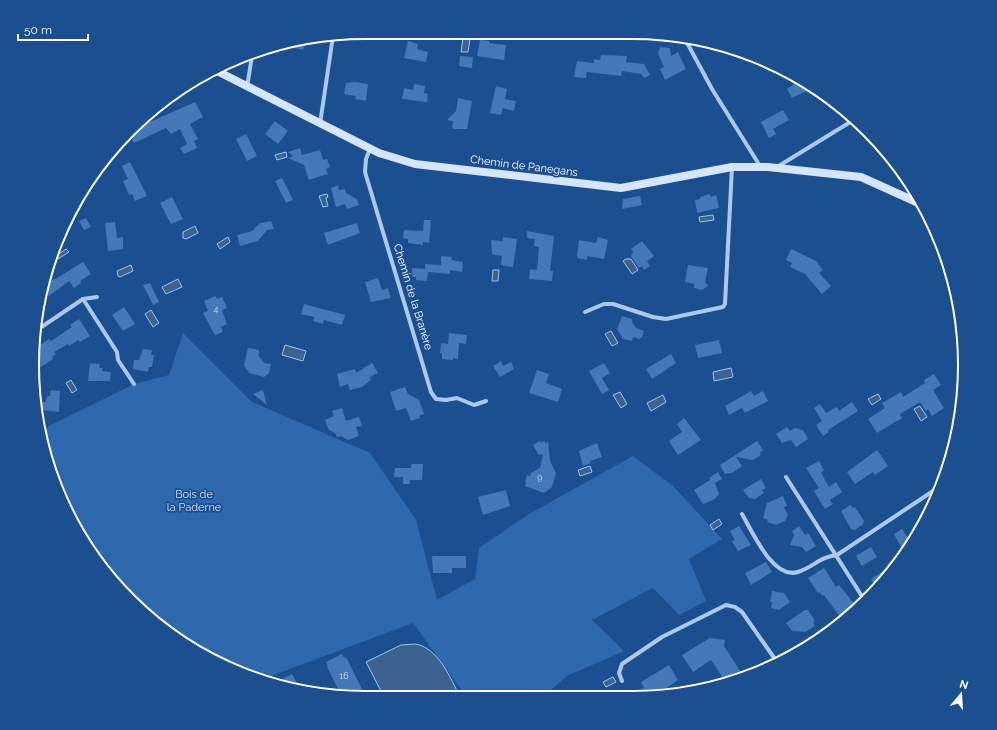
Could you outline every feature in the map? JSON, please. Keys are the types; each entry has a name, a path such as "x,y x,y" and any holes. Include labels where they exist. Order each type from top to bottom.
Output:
{"street":[{"path":"320,124 332,41"},
{"path":"688,44 712,89 760,167"},
{"path":"247,88 251,59"},
{"name":"Chemin de Panegans","path":"221,73 247,88 370,149 392,158 427,166 612,188 639,185 732,167 775,168 861,177 913,201"},
{"path":"775,168 850,122"},
{"name":"Chemin de la Branère","path":"370,149 366,159 365,172 431,392 436,399 440,400 457,398 474,405 486,401"},
{"path":"585,312 610,304 664,319 723,307 725,304 732,167"},
{"path":"42,327 83,299 97,297"},
{"path":"83,299 117,352 118,360 134,384"},
{"path":"786,477 862,597"},
{"path":"742,514 772,563 781,570 792,573 799,572 826,556 837,555 932,491"},
{"path":"622,681 619,668 622,664 662,637 726,605 735,607 742,612 774,658"}],"green space":[{"name":"Bois de la Paderne","path":"183,333 252,402 370,453 416,520 437,600 475,579 479,548 529,514 633,456 673,486 722,539 689,559 706,601 679,615 653,588 592,620 624,651 567,676 550,691 462,691 413,623 269,677 240,666 202,647 167,624 134,596 106,563 83,528 64,490 56,470 45,429 134,384 169,375"}],"shaded area":[{"path":"463,39 470,39 468,52 461,52"},
{"path":"286,152 287,157 277,160 275,155"},
{"path":"327,194 328,197 326,198 328,206 323,207 319,196"},
{"path":"713,215 714,220 700,222 699,217"},
{"path":"195,226 198,233 186,239 183,238 183,232"},
{"path":"228,237 230,242 220,249 217,244"},
{"path":"66,249 69,252 58,259 58,254"},
{"path":"626,259 631,259 638,270 632,274 623,261"},
{"path":"131,265 133,271 120,277 118,276 117,271"},
{"path":"493,270 499,270 498,281 492,281"},
{"path":"178,279 182,287 166,294 162,287"},
{"path":"151,310 159,323 153,327 145,314"},
{"path":"611,331 618,343 612,346 605,334"},
{"path":"285,345 306,351 303,361 282,355"},
{"path":"731,368 733,377 714,381 713,372"},
{"path":"71,380 77,390 72,393 66,383"},
{"path":"620,392 627,404 621,408 613,395"},
{"path":"878,394 881,399 872,405 868,399"},
{"path":"663,395 666,402 651,411 647,403"},
{"path":"920,406 927,417 921,421 914,409"},
{"path":"590,466 592,472 580,476 578,470"},
{"path":"719,519 722,524 713,530 710,525"},
{"path":"415,644 423,646 430,651 443,665 457,691 381,691 366,662 401,645"},
{"path":"613,677 616,682 606,687 603,682"}],"building":[{"path":"480,40 489,41 489,43 506,45 504,60 477,56"},
{"path":"408,41 418,44 417,49 428,52 426,62 404,58"},
{"path":"305,44 303,50 292,47"},
{"path":"660,47 670,48 671,56 678,52 686,69 665,80 660,69 664,67 658,53"},
{"path":"601,55 627,56 626,62 644,64 650,75 644,78 641,74 622,71 621,76 587,72 586,78 574,77 577,61 594,63 594,59 600,60"},
{"path":"460,56 473,57 472,68 459,66"},
{"path":"355,82 368,84 366,101 355,99 356,96 344,94 346,83"},
{"path":"795,83 807,91 792,98 787,89"},
{"path":"414,84 425,86 424,93 428,94 427,102 402,99 404,88 413,90"},
{"path":"496,86 507,89 505,99 516,101 514,111 503,108 501,115 490,113"},
{"path":"458,98 472,101 467,129 454,129 452,127 453,121 447,120 456,111"},
{"path":"195,102 203,117 190,124 198,139 194,141 197,148 184,154 180,148 187,144 180,129 171,134 166,128 134,143 132,139 128,141 146,124"},
{"path":"783,110 789,120 773,129 776,134 769,138 761,122"},
{"path":"275,121 288,131 278,144 265,134"},
{"path":"246,134 257,156 247,161 236,139"},
{"path":"300,148 302,155 320,150 323,160 327,159 330,167 326,169 328,174 309,180 304,165 288,158 293,156 288,152"},
{"path":"130,162 147,196 135,201 132,194 129,195 123,181 128,179 122,166"},
{"path":"282,178 293,200 286,203 275,181"},
{"path":"338,185 339,190 345,189 346,193 357,199 359,205 347,209 345,204 336,207 331,188"},
{"path":"710,194 711,197 716,195 719,208 697,213 695,200"},
{"path":"640,196 642,205 622,209 623,199"},
{"path":"172,197 183,219 171,224 160,203"},
{"path":"86,218 91,227 84,230 79,221"},
{"path":"424,220 431,220 429,243 423,242 423,245 408,243 408,239 403,238 404,230 423,231"},
{"path":"271,221 274,229 267,230 258,241 240,246 237,235 252,231 260,223"},
{"path":"115,222 117,238 123,237 123,249 108,251 105,223"},
{"path":"357,223 360,233 328,245 324,233"},
{"path":"527,231 554,236 550,271 553,271 552,281 529,279 530,269 537,270 539,247 534,246 535,239 527,238"},
{"path":"503,237 517,239 513,267 501,265 502,256 492,254 491,240 503,241"},
{"path":"598,237 608,240 604,259 587,256 587,260 577,258 579,240 596,243"},
{"path":"642,241 654,256 647,261 650,266 644,270 642,266 639,268 631,256 633,252 631,249"},
{"path":"791,249 816,261 823,270 819,273 831,286 822,294 805,274 790,267 792,263 786,260"},
{"path":"441,256 452,257 451,260 463,262 462,272 450,270 450,274 428,272 427,281 416,280 416,277 412,277 412,268 425,269 425,264 441,265"},
{"path":"83,262 91,274 80,281 81,283 74,288 69,281 49,296 47,293 51,278 53,280"},
{"path":"688,265 708,268 705,282 708,286 702,290 694,288 694,284 685,282"},
{"path":"378,278 382,290 388,288 391,298 371,302 365,282"},
{"path":"150,283 159,302 153,305 143,285"},
{"path":"215,296 217,299 222,297 227,308 222,310 227,324 221,327 223,332 215,335 203,313 208,311 204,301"},
{"path":"304,304 345,315 342,325 324,320 323,324 313,321 314,317 301,314"},
{"path":"124,307 135,324 123,331 112,315"},
{"path":"622,316 632,319 632,322 636,328 644,331 642,337 639,339 633,337 632,341 623,339 617,329"},
{"path":"79,319 90,336 80,342 78,340 69,346 68,344 54,352 56,354 52,357 53,359 39,368 40,345 49,339 51,341 72,327 70,325"},
{"path":"449,333 467,335 466,344 459,343 458,359 442,359 442,354 440,353 441,343 448,344"},
{"path":"719,340 722,353 698,358 695,345"},
{"path":"248,348 259,350 259,356 264,363 271,364 269,373 264,377 249,373 244,365"},
{"path":"143,349 152,350 151,355 154,355 152,367 149,367 148,372 133,369 134,360 139,360"},
{"path":"671,354 676,363 652,379 646,369"},
{"path":"501,361 503,366 511,362 514,369 500,377 493,366"},
{"path":"90,363 100,364 99,368 103,368 102,371 111,372 110,381 88,381"},
{"path":"372,363 378,373 370,377 371,380 362,387 350,390 348,384 340,387 337,374 355,369 356,373"},
{"path":"604,363 610,373 602,378 609,390 602,394 589,371"},
{"path":"537,370 549,374 546,383 562,389 558,402 529,393"},
{"path":"934,374 941,385 933,390 944,408 932,416 928,409 926,411 920,402 900,414 902,418 877,433 868,419 885,408 882,403 901,392 903,397 925,383 924,380"},
{"path":"405,387 408,394 419,400 424,414 419,416 420,418 411,421 406,408 396,411 390,392"},
{"path":"51,390 60,391 59,412 42,410 42,402 46,402 47,396 50,396"},
{"path":"263,390 267,405 253,394"},
{"path":"751,391 754,396 763,391 768,401 745,413 742,408 729,415 725,406"},
{"path":"852,402 858,411 828,430 829,432 823,436 816,425 822,421 814,408 820,404 826,413 837,407 839,411"},
{"path":"342,408 346,421 359,417 362,426 356,427 359,436 348,440 341,436 337,437 335,433 329,430 325,420 334,416 332,411"},
{"path":"684,418 701,440 678,455 669,441 682,432 677,424"},
{"path":"787,427 790,431 795,428 803,430 808,439 796,447 791,440 782,443 776,434"},
{"path":"540,441 541,443 544,441 546,444 548,441 550,461 556,473 552,487 544,493 525,486 527,475 530,476 531,473 540,468 543,455 538,454 533,445"},
{"path":"757,441 763,450 760,453 761,455 753,460 736,457 742,466 732,473 725,474 720,465"},
{"path":"597,443 602,457 590,461 591,463 583,466 579,451"},
{"path":"877,450 888,466 875,475 873,472 855,484 847,472"},
{"path":"819,461 824,470 821,473 829,487 836,482 842,492 830,500 833,504 825,509 814,491 819,488 806,468"},
{"path":"411,464 423,464 422,480 410,480 410,484 403,484 403,477 394,477 395,468 411,468"},
{"path":"718,472 722,479 715,483 719,494 715,499 703,504 694,490 710,480 709,478"},
{"path":"761,479 766,488 762,490 764,493 755,499 749,498 743,490"},
{"path":"506,490 510,506 483,515 478,497"},
{"path":"783,496 787,506 784,507 788,515 785,521 776,525 767,522 768,520 763,518 767,503"},
{"path":"850,505 853,508 855,507 864,521 863,524 855,530 851,529 841,511"},
{"path":"739,526 751,545 738,551 732,541 735,540 730,531"},
{"path":"799,526 805,535 808,533 816,546 806,552 802,547 790,545 794,535 792,531"},
{"path":"902,529 908,538 901,548 894,534"},
{"path":"871,547 877,557 862,566 856,556"},
{"path":"432,556 466,556 466,568 452,568 452,573 433,573"},
{"path":"766,562 772,572 751,585 745,573"},
{"path":"824,568 836,587 839,585 854,604 839,616 824,595 822,596 820,592 818,593 808,578"},
{"path":"886,569 874,584 871,579"},
{"path":"772,591 784,593 790,602 779,610 771,608 772,602 770,602"},
{"path":"805,610 808,610 815,621 813,622 815,626 805,632 792,631 786,623"},
{"path":"710,638 725,640 724,646 741,672 723,678 711,660 693,672 682,655"},
{"path":"342,654 344,658 346,657 363,691 338,689 326,662"},
{"path":"669,665 678,680 665,689 639,691 644,688 641,682"},
{"path":"292,674 298,684 281,680"}]}
